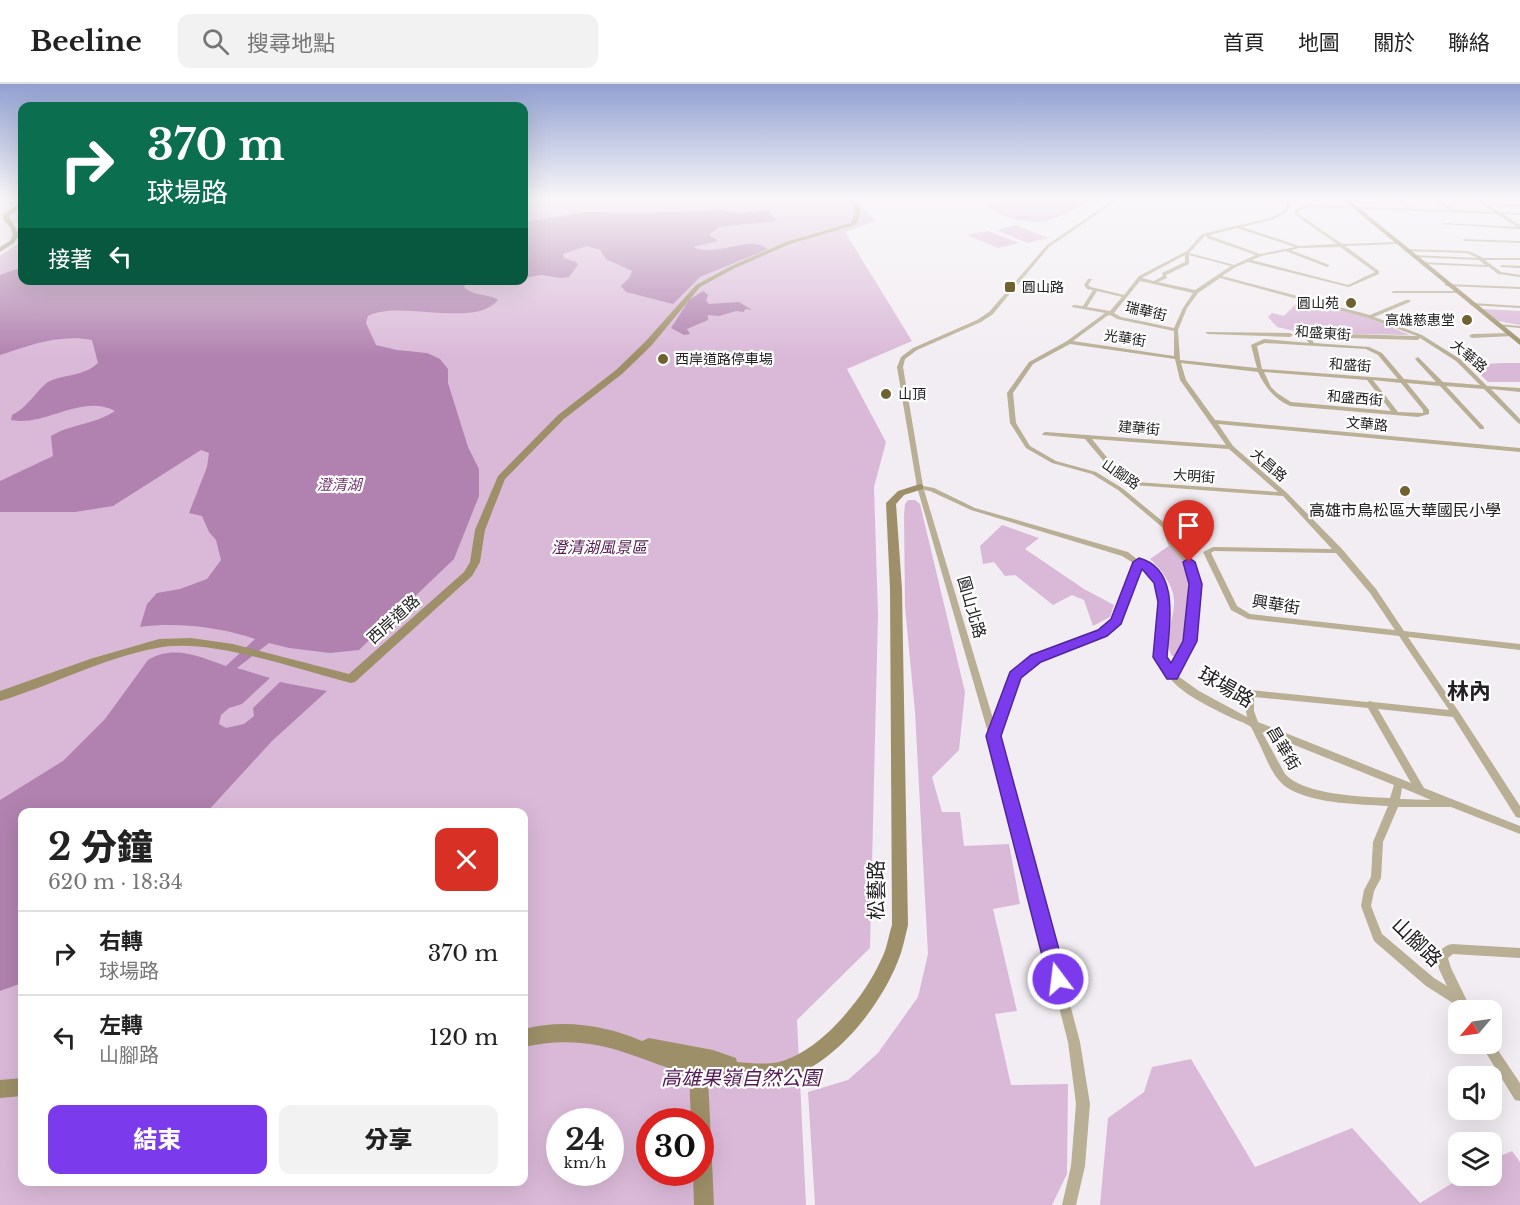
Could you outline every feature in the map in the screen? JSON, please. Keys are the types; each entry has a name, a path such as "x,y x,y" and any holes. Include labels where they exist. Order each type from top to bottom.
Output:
{"street":[{"name":"西岸道路","path":"0,696 94,662 159,643 191,642 233,648 351,680 468,574 475,562 480,530 501,478 561,417 620,372 648,344 698,286 769,251"},
{"path":"1043,251 986,317 915,349 903,358 900,367 920,487 932,489 973,509 1125,554 1139,562 1117,621 1103,633 1036,658 1015,676 993,736 1074,1042 1083,1104 1078,1166 1069,1205"},
{"name":"山腳路","path":"1172,675 1190,641 1195,584 1189,562 1173,544 1165,526 1120,489 1094,473 1054,462 1028,447 1013,423 1010,393 1031,363 1069,342 1111,313 1139,279 1187,251"},
{"path":"1249,251 1260,255"},
{"name":"大昌路","path":"1275,251 1246,260 1218,276 1197,292 1185,308 1176,330 1178,360 1183,380 1231,447 1285,494 1373,591 1520,814"},
{"path":"1291,251 1327,266"},
{"path":"1246,260 1349,286 1377,273 1377,270 1350,251"},
{"path":"1407,251 1520,343"},
{"path":"1446,251 1468,252 1506,275 1520,276"},
{"path":"1184,253 1234,266"},
{"path":"1153,283 1165,276 1164,274 1187,263 1184,253"},
{"path":"1413,256 1520,259"},
{"path":"1421,263 1491,266"},
{"path":"1502,266 1520,267"},
{"name":"大華路","path":"1218,276 1370,317 1423,338 1458,360 1520,422"},
{"path":"1139,279 1197,292"},
{"path":"1090,280 1086,285 1095,290 1124,296"},
{"path":"1447,285 1520,288"},
{"path":"1084,308 1095,290"},
{"path":"1394,292 1456,292"},
{"path":"1370,317 1408,301"},
{"path":"1472,304 1520,307"},
{"name":"瑞華街","path":"1074,306 1176,330"},
{"path":"1397,327 1419,318"},
{"path":"1498,325 1520,327"},
{"path":"1208,333 1255,331 1290,335"},
{"path":"1255,331 1264,341 1254,345 1258,370"},
{"path":"1314,345 1306,335 1423,338"},
{"path":"1472,336 1511,335"},
{"name":"和盛東街","path":"1264,341 1367,348 1380,354 1404,381"},
{"name":"光華街","path":"1069,342 1178,360"},
{"path":"1418,359 1482,428"},
{"name":"和盛街","path":"1178,360 1258,370 1520,390"},
{"name":"和盛西街","path":"1258,370 1278,399 1290,404 1426,414 1426,410 1404,381"},
{"path":"1368,378 1396,413"},
{"name":"文華路","path":"1212,422 1520,448"},
{"name":"建華街","path":"1045,434 1231,447"},
{"name":"大明街","path":"1086,436 1120,477 1135,484 1285,494"},
{"path":"1488,444 1520,448"},
{"name":"圓山北路","path":"920,487 993,736"},
{"name":"松藝路","path":"528,1037 560,1033 602,1036 666,1059 766,1073 781,1070 818,1051 850,1023 869,998 889,964 900,925 896,589 891,503 901,493 920,487"},
{"name":"興華街","path":"1339,551 1213,549 1206,552 1234,608 1248,616 1401,634"},
{"name":"球場路","path":"1139,562 1150,569 1160,583 1164,602 1160,657 1172,675 1195,694 1254,726 1520,830"},
{"path":"1401,634 1520,647"},
{"name":"昌華街","path":"1456,714 1251,693 1247,703 1254,726 1286,783 1310,792 1394,803 1456,805"},
{"path":"1370,704 1420,790"},
{"name":"山腳路","path":"1399,782 1394,803 1378,842 1376,878 1369,890 1366,906 1378,937 1455,1000"},
{"path":"1460,1000 1445,969 1442,955 1452,949 1520,953"},
{"path":"630,1045 703,1057 746,1071"},
{"path":"1493,1054 1520,1095"},
{"path":"698,1065 704,1205"},
{"path":"0,1089 18,1087"}],"green space":[{"name":"澄清湖風景區","path":"7,251 18,251 18,285 528,285 528,251 857,251 912,341 847,369 886,442 874,487 878,614 870,948 797,1020 806,1205 0,1205 0,256"},
{"path":"1300,300 1369,318 1410,335 1303,333 1277,327 1268,317 1272,313 1284,316"},
{"path":"1483,309 1520,311 1520,325 1498,321"},
{"path":"1520,363 1520,382 1488,382 1470,365"},
{"path":"908,500 915,500 920,504 965,692 959,750 932,777 942,812 960,812 964,846 1009,844 1020,904 993,909 1017,1011 995,1014 1011,1085 1068,1084 1067,1174 1052,1205 815,1205 808,1092 848,1080 878,1053 918,997 928,954 915,712 905,607 904,514"},
{"path":"1002,525 1039,538 1025,549 1084,589 1114,605 1110,617 1093,626 1084,600 1072,595 1053,605 1015,575 1005,576 994,562 983,564 980,546"},
{"path":"1170,545 1182,558 1188,577 1190,599 1186,640 1176,656 1172,656 1168,642 1174,608 1172,589 1150,559"},
{"path":"1191,1059 1255,1167 1352,1128 1420,1203 1448,1186 1502,1186 1502,1155 1512,1151 1520,1162 1520,1205 1100,1205 1108,1118 1144,1092 1152,1067"}],"water":[{"path":"528,251 571,251 563,254 564,258 578,265 569,277 541,275 528,277"},
{"path":"601,251 762,251 700,277 673,304 626,292 621,286 632,271 606,259"},
{"name":"澄清湖","path":"18,268 18,285 465,285 464,287 472,292 498,300 487,308 472,312 398,310 381,312 368,316 366,323 376,345 427,353 440,359 448,369 448,383 468,447 479,469 479,496 454,559 359,650 330,653 269,643 237,668 270,678 242,704 229,708 221,715 219,724 226,728 244,724 254,716 253,708 280,682 327,691 272,741 211,808 18,808 18,984 0,991 0,800 63,761 105,719 148,660 158,655 177,652 226,666 255,639 227,631 198,627 169,625 140,627 147,604 157,593 180,589 207,579 221,560 216,540 209,532 202,516 189,513 207,467 209,453 201,450 113,506 75,512 0,512 0,481 53,456 51,436 100,419 115,411 90,406 37,419 11,420 12,415 24,407 46,383 87,370 98,363 92,340 68,338 0,355 0,275"},
{"path":"703,291 708,295 706,301 709,304 739,302 752,310 745,309 744,312 736,311 719,316 708,315 708,320 687,329 690,334 684,335 671,328 689,300"}],"place":[{"name":"圓山路","path":"1010,287"},
{"name":"圓山苑","path":"1351,303"},
{"name":"高雄慈惠堂","path":"1467,320"},
{"name":"西岸道路停車場","path":"663,359"},
{"name":"山頂","path":"886,394"},
{"name":"高雄市鳥松區大華國民小學","path":"1405,491"}],"district":[{"name":"林內","path":"1469,691"}],"route":[{"path":"1058,979 993,736 1015,676 1036,658 1103,633 1117,621 1139,562 1150,569 1160,583 1164,602 1160,657 1172,675 1190,641 1195,584 1189,562"}],"park label":[{"name":"高雄果嶺自然公園","path":"741,1078"}]}
